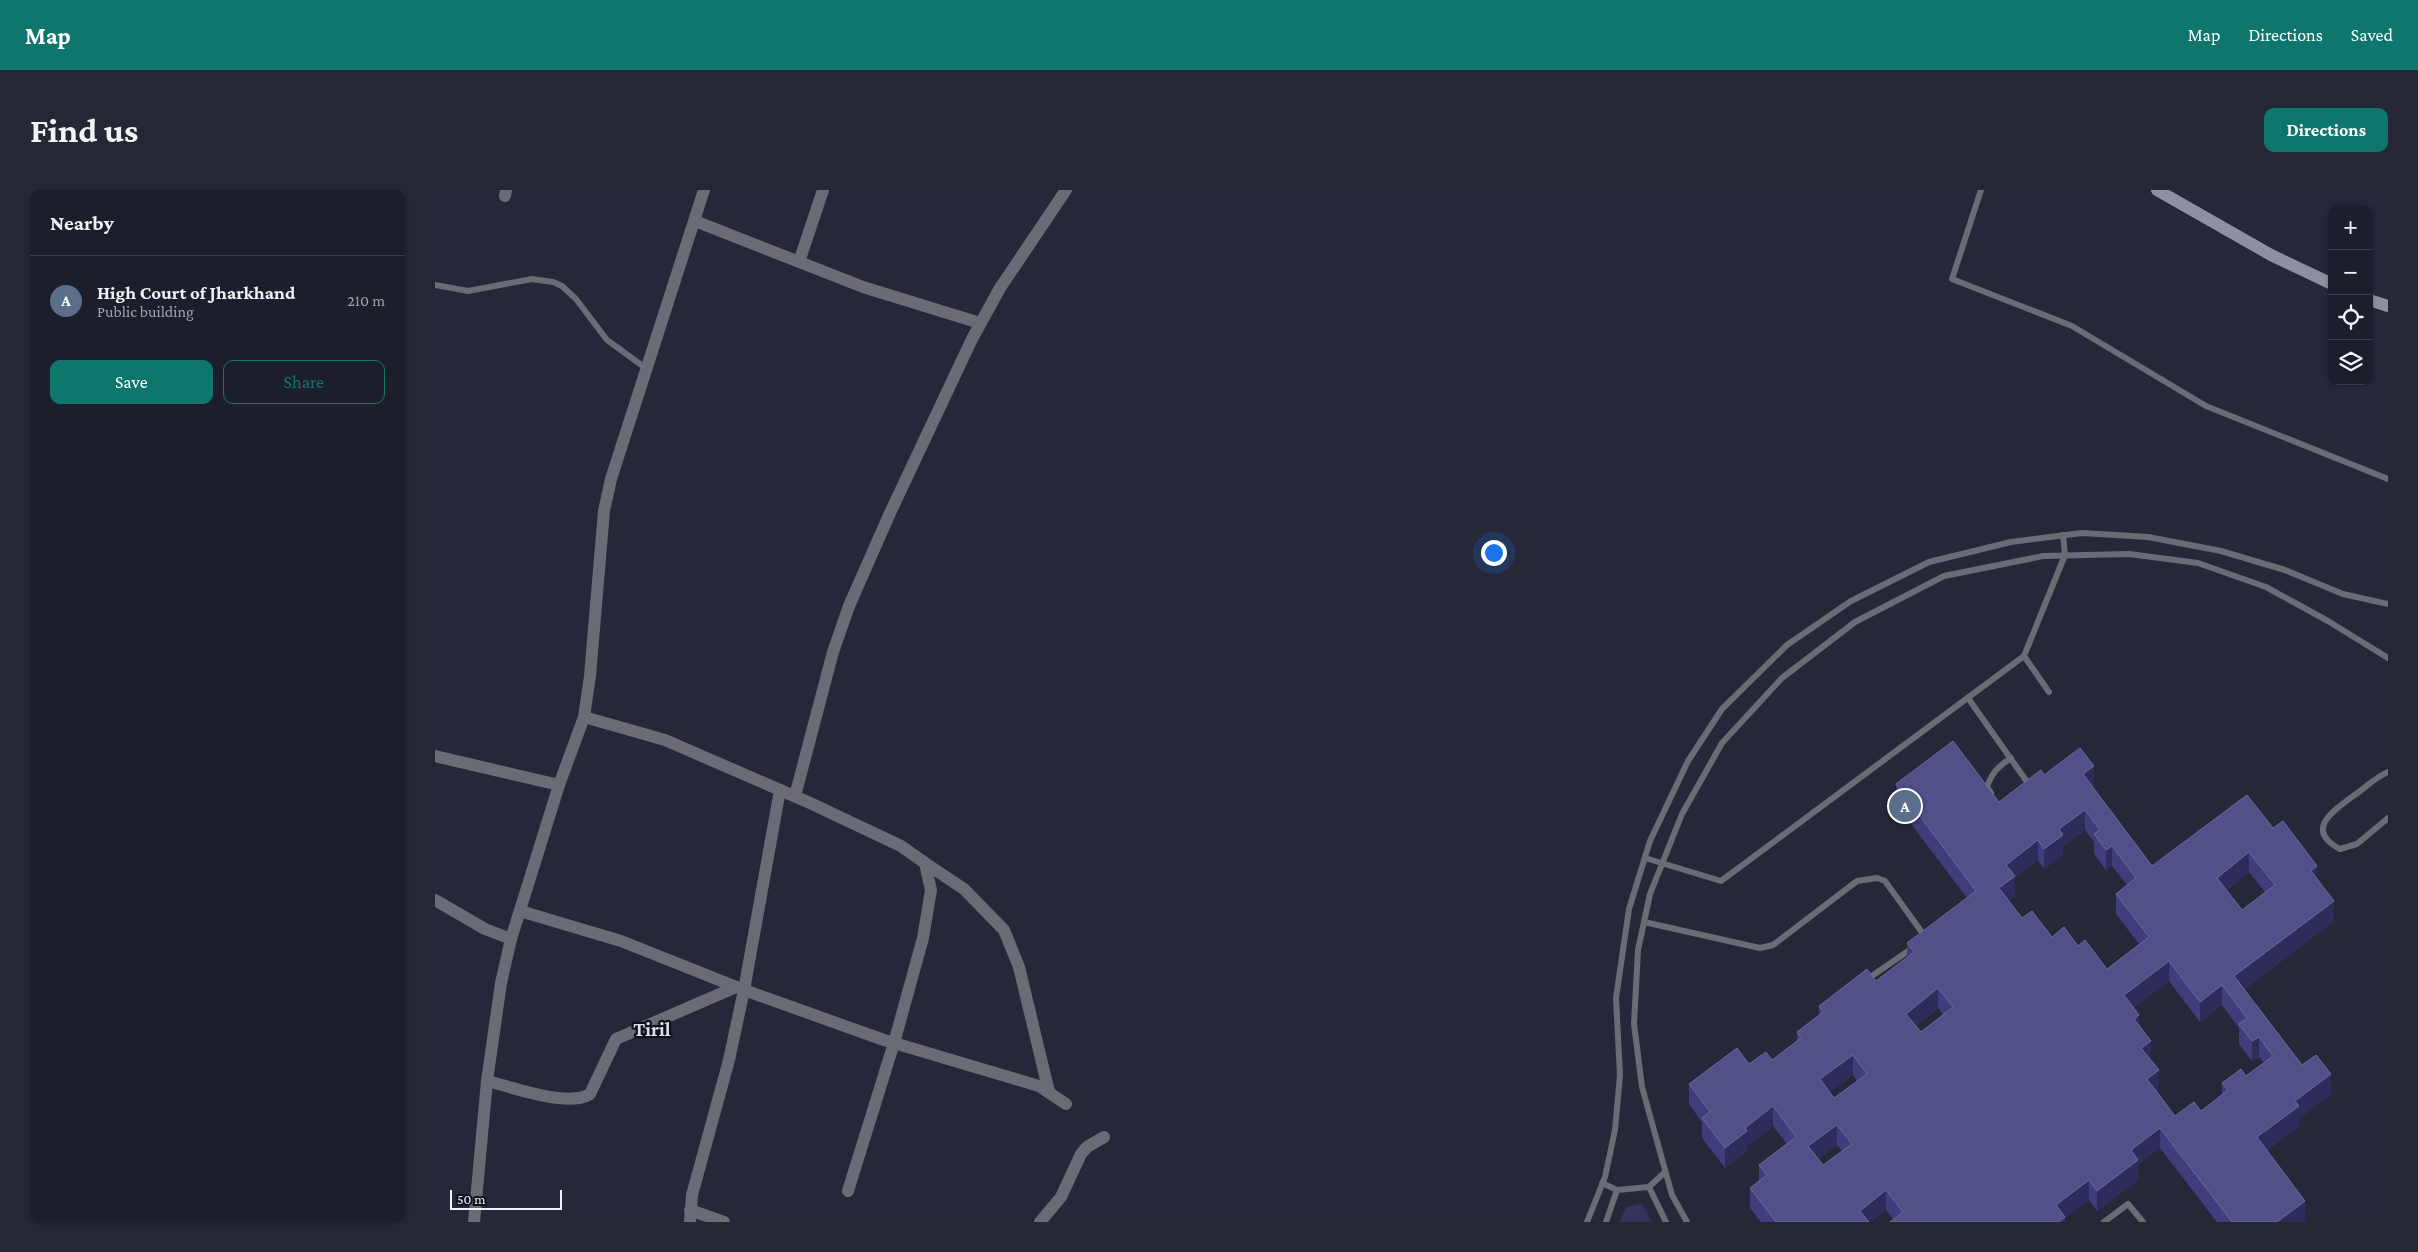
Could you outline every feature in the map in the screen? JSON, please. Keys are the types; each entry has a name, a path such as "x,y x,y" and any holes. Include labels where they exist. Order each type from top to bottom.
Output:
{"main road":[{"path":"2157,190 2271,255 2328,282"},
{"path":"2373,301 2388,306"}],"street":[{"path":"474,1222 487,1081 501,983 511,939 559,785 584,717 590,676 604,511 611,479 704,190"},
{"path":"799,262 823,190"},
{"path":"795,796 833,652 849,606 894,504 981,323 1000,288 1066,190"},
{"path":"695,221 863,287 981,323"},
{"path":"584,717 665,740 795,796 901,846 964,889 1004,930 1019,967 1049,1092"},
{"path":"435,756 559,785"},
{"path":"724,1222 690,1216 700,1158 729,1060 740,988 780,790"},
{"path":"848,1191 894,1043 929,905 931,890 925,863"},
{"path":"435,900 485,928 511,939"},
{"path":"520,911 621,941 740,988 894,1043 1039,1086 1065,1104"},
{"path":"487,1081 551,1097 583,1098 590,1094 616,1039 740,988"},
{"path":"1040,1222 1061,1197 1081,1154 1087,1147 1104,1137"}],"lane":[{"path":"1981,190 1952,279 2072,326 2206,406 2388,478"},
{"path":"435,285 468,291 532,278 553,282 562,286 576,299 607,340 647,369"},
{"path":"1587,1222 1603,1183 1615,1130 1620,1075 1616,998 1629,909 1649,841 1688,761 1722,709 1787,645 1851,601 1929,562 2011,542 2082,533 2148,537 2221,551 2285,570 2343,594 2388,604"},
{"path":"1645,858 1721,881 2024,656 2065,555 2063,535"},
{"path":"1687,1222 1672,1195 1642,1087 1634,1024 1638,950 1650,894 1682,814 1722,743 1782,678 1855,622 1944,576 2043,556 2065,555 2129,554 2198,563 2266,587 2329,620 2387,654"},
{"path":"2024,656 2049,692"},
{"path":"1968,698 2031,785 2023,790"},
{"path":"1996,800 1987,786 1995,769 2011,758"},
{"path":"2388,772 2333,811 2325,820 2323,827 2325,835 2332,845 2340,849 2357,844 2388,818"},
{"path":"1644,922 1760,948 1773,945 1857,881 1877,878 1885,881 1926,938 1861,984"},
{"path":"1603,1183 1617,1190 1649,1187 1665,1172"},
{"path":"1649,1187 1666,1222"},
{"path":"1606,1222 1617,1190"},
{"path":"2104,1222 2128,1204 2143,1222"}],"shaded area":[{"path":"1642,1204 1652,1222 1620,1222 1626,1207"}],"building":[{"path":"1953,741 1999,802 2041,770 2044,775 2080,748 2094,766 2083,774 2152,866 2247,795 2273,828 2283,821 2317,866 2311,871 2334,901 2234,976 2302,1065 2316,1055 2331,1074 2295,1101 2299,1106 2257,1137 2305,1201 2277,1222 2232,1222 2160,1128 2131,1150 2138,1160 2097,1191 2089,1180 2056,1205 2065,1217 2059,1222 1890,1222 1903,1212 1886,1190 1860,1211 1869,1222 1776,1222 1750,1188 1767,1175 1759,1165 1796,1137 1773,1106 1745,1128 1747,1131 1725,1148 1702,1118 1710,1112 1689,1084 1737,1048 1749,1064 1766,1052 1772,1060 1801,1038 1797,1032 1823,1012 1819,1006 1867,969 1876,981 1914,952 1907,943 1976,891 1896,784","holes":["2085,810 2100,830 2094,834 2106,850 2112,846 2136,878 2116,894 2149,937 2107,969 2085,940 2078,946 2064,927 2052,937 2032,911 2022,918 1999,888 2015,876 2006,865 2038,840 2044,849 2063,835 2059,829","2249,852 2275,885 2242,910 2217,878","2169,961 2200,1002 2222,985 2247,1018 2239,1024 2252,1041 2259,1037 2273,1056 2246,1076 2241,1069 2222,1083 2228,1090 2201,1111 2194,1102 2175,1116 2147,1079 2159,1070 2141,1048 2151,1041 2134,1019 2139,1015 2124,995","1938,988 1953,1007 1921,1032 1906,1014","1853,1055 1867,1074 1834,1098 1820,1079","1837,1125 1852,1144 1823,1165 1808,1146"]}],"place":[{"name":"High Court of Jharkhand","path":"1905,806"}],"district":[{"name":"Tiril","path":"652,1029"}]}
